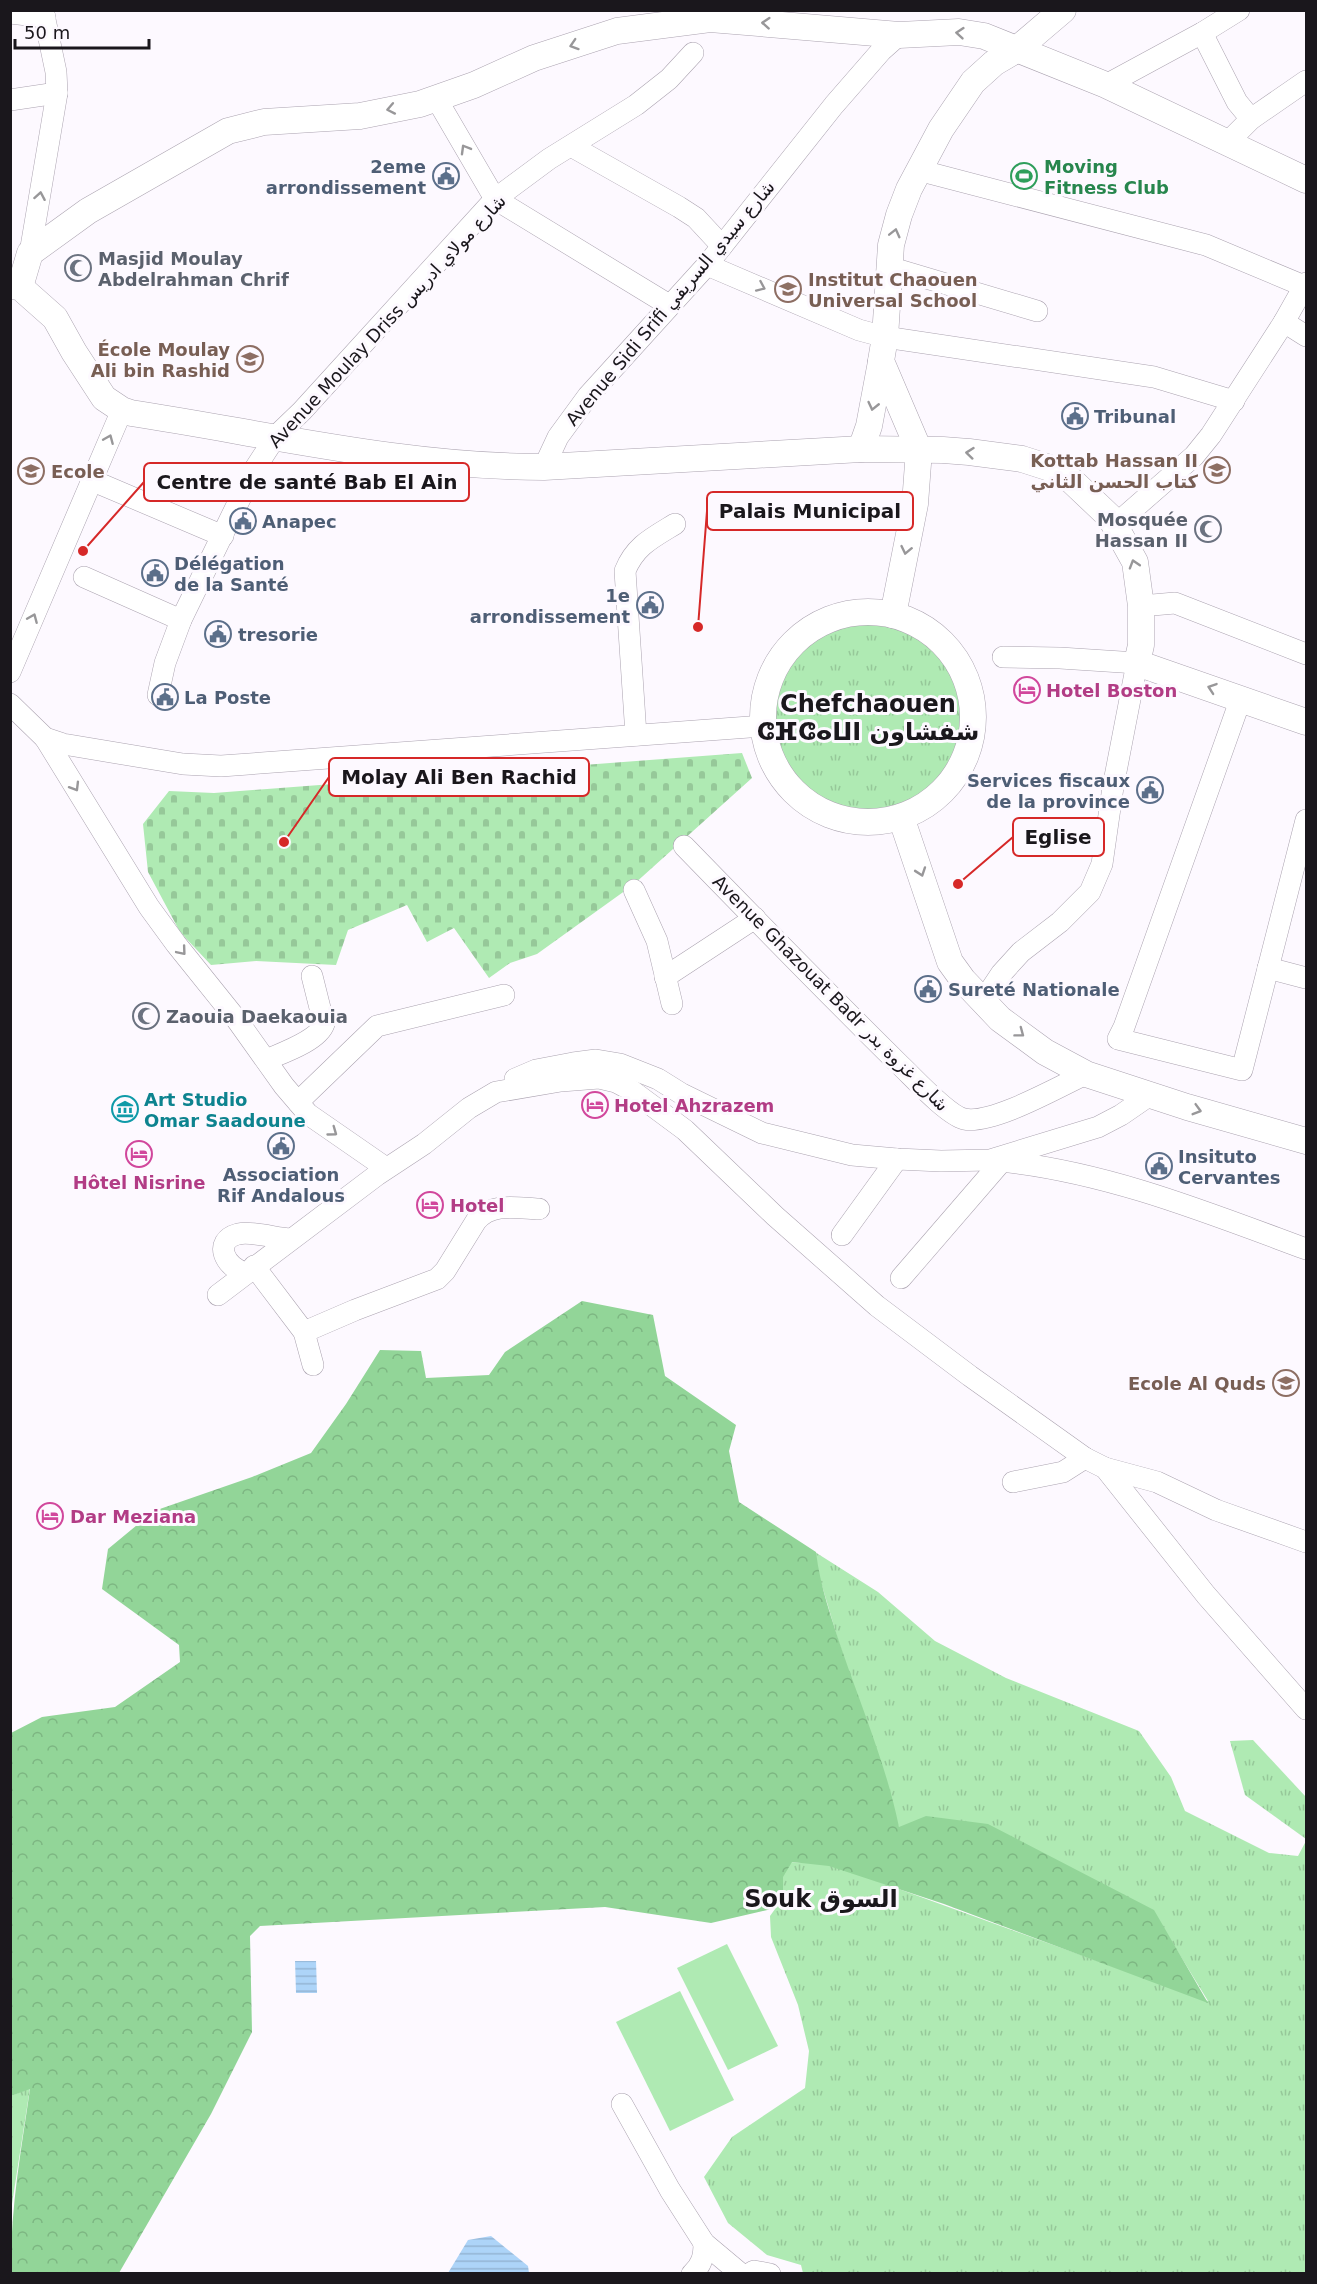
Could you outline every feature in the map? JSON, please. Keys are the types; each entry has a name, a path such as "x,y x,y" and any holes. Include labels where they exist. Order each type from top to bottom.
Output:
{"street":[{"path":"861,449 869,426 883,349 889,267 899,216 918,170 941,129 973,82 994,63 1016,50 1063,10"},
{"path":"1106,85 1202,33 1239,10"},
{"path":"10,13 44,14 56,72 57,93 30,253 15,286 55,318 104,398 122,411 347,449 505,467 544,467 861,449 943,450 1022,459 1050,468 1072,481 1110,517 1135,562 1141,606 1141,645 1113,787 1102,864 1090,892 1060,922 1021,952 1001,974 983,1001"},
{"path":"30,253 88,211 228,131 264,123 360,116 420,104 474,85 534,58 617,31 710,19 899,35 959,32 984,36 1106,85 1306,180"},
{"path":"1202,33 1237,102 1251,119"},
{"name":"Avenue Sidi Srifi شارع سيدي السريفي","path":"544,467 558,437 572,416 707,265 834,105 881,51 899,35"},
{"name":"Avenue Moulay Driss شارع مولاي ادريس","path":"158,695 165,663 181,620 254,471 276,436 302,411 495,199 549,159 636,105 669,79 693,53"},
{"path":"1228,142 1251,119 1306,81"},
{"path":"10,100 57,93"},
{"path":"436,98 495,199 669,305"},
{"path":"571,146 679,207 696,219 722,246"},
{"path":"918,170 1206,245 1305,284 1234,401 1194,456 1115,525"},
{"path":"707,265 859,330 883,349 919,450 915,504 893,615"},
{"path":"889,267 1037,311"},
{"path":"1284,322 1306,336"},
{"path":"883,349 1154,378 1234,401"},
{"path":"10,672 122,411"},
{"path":"91,480 223,536"},
{"path":"636,735 624,592 625,571 629,560 639,548 675,524"},
{"path":"84,577 181,620"},
{"path":"1141,606 1175,603 1306,654"},
{"path":"869,612 893,615 927,630 954,656 966,681 973,710 968,749 955,775 936,797 920,808 901,817 880,822 858,822 837,818 799,797 784,781 773,763 766,745 763,726 763,706 767,687 774,669 787,650 804,634 824,622 846,614 869,612"},
{"path":"1003,657 1137,663 1306,722"},
{"path":"1241,698 1118,1039 1242,1070 1268,968 1299,885 1306,820"},
{"path":"10,705 45,738 149,907 298,1102 308,1114 386,1168"},
{"path":"45,738 63,744 183,764 221,766 763,726"},
{"path":"901,817 950,962 963,980 1000,1019 1045,1052 1086,1074 1306,1141"},
{"name":"Avenue Ghazouat Badr شارع غزوة بدر","path":"684,846 869,1034 937,1100 958,1117 974,1120 1001,1114 1086,1074"},
{"path":"634,890 657,941 672,1004"},
{"path":"665,977 755,918"},
{"path":"1268,968 1306,978"},
{"path":"266,1060 321,1032 324,1024 312,976"},
{"path":"298,1102 377,1026 504,995"},
{"path":"218,1295 386,1168 424,1143 469,1108 503,1089 513,1080 549,1067 596,1060 620,1064 658,1079 682,1094 762,1133 852,1155 897,1160 996,1161 1080,1173 1137,1189 1306,1249"},
{"path":"503,1089 599,1078 616,1082 631,1090 685,1130 775,1216 877,1306 1085,1458 1105,1468 1156,1482 1216,1510 1306,1542"},
{"path":"901,1278 996,1161 1098,1127 1150,1095"},
{"path":"842,1235 897,1160"},
{"path":"304,1332 437,1279 481,1214 501,1208 539,1209"},
{"path":"290,1239 247,1233 231,1237 224,1248 226,1261 235,1269 250,1269 304,1332 313,1365"},
{"path":"1013,1482 1063,1472 1085,1458"},
{"path":"1105,1468 1206,1594 1306,1709"},
{"path":"622,2104 670,2190 704,2243 741,2274"},
{"path":"692,2274 704,2256 704,2243"},
{"path":"749,2274 754,2271 770,2274"}],"green space":[{"path":"868,622 904,629 921,638 935,650 947,664 956,681 963,717 956,753 947,770 935,784 921,796 904,805 868,812 832,805 815,796 801,784 789,770 780,753 773,717 780,681 789,664 801,650 815,638 832,629"},
{"path":"742,753 752,778 633,885 537,954 510,963 489,978 454,928 427,942 407,905 348,930 336,965 256,961 211,965 180,932 148,872 143,824 169,791 214,793"},
{"path":"582,1301 653,1315 665,1376 736,1425 729,1451 739,1502 816,1552 820,1577 831,1616 881,1761 899,1827 926,1816 988,1824 1154,1910 1208,2003 944,1904 829,1866 792,1862 783,1877 783,1895 776,1908 711,1923 605,1907 260,1926 250,1936 252,2032 211,2114 119,2273 11,2273 14,2204 30,2089 11,2096 11,1733 42,1717 115,1707 180,1662 179,1645 102,1589 108,1549 154,1511 252,1477 311,1453 346,1404 380,1350 421,1351 426,1378 489,1375 505,1352"},
{"path":"815,1552 878,1592 935,1641 1006,1678 1139,1731 1171,1777 1185,1811 1269,1853 1298,1856 1306,1841 1306,2273 803,2273 801,2265 767,2255 728,2223 704,2177 732,2137 805,2088 809,2051 798,2005 771,1937 770,1916 783,1898 782,1878 789,1862 830,1864 1208,2001 1153,1911 929,1817 899,1828 836,1633 818,1572"},
{"path":"1253,1740 1306,1797 1306,1839 1245,1795 1230,1741"},
{"path":"727,1944 778,2046 728,2070 677,1968"},
{"path":"680,1991 734,2100 670,2131 616,2022"},
{"path":"30,2088 12,2204 11,2223 11,2096"}],"water":[{"path":"295,1961 316,1961 317,1993 296,1993"},
{"path":"491,2236 528,2266 529,2273 448,2273 468,2240"}],"place":[{"name":"2eme arrondissement","path":"446,176"},
{"name":"Moving Fitness Club","path":"1024,176"},
{"name":"Masjid Moulay Abdelrahman Chrif","path":"78,268"},
{"name":"Institut Chaouen Universal School","path":"788,289"},
{"name":"École Moulay Ali bin Rashid","path":"250,359"},
{"name":"Tribunal","path":"1075,416"},
{"name":"Kottab Hassan II كتاب الحسن الثاني","path":"1217,470"},
{"name":"Ecole","path":"31,471"},
{"name":"Anapec","path":"243,521"},
{"name":"Mosquée Hassan II","path":"1208,529"},
{"name":"Centre de santé Bab El Ain","path":"83,551"},
{"name":"Délégation de la Santé","path":"155,573"},
{"name":"1e arrondissement","path":"650,605"},
{"name":"Palais Municipal","path":"698,627"},
{"name":"tresorie","path":"218,634"},
{"name":"Hotel Boston","path":"1027,690"},
{"name":"La Poste","path":"165,697"},
{"name":"Services fiscaux de la province","path":"1150,790"},
{"name":"Molay Ali Ben Rachid","path":"284,842"},
{"name":"Eglise","path":"958,884"},
{"name":"Sureté Nationale","path":"928,989"},
{"name":"Zaouia Daekaouia","path":"146,1016"},
{"name":"Hotel Ahzrazem","path":"595,1105"},
{"name":"Art Studio Omar Saadoune","path":"125,1109"},
{"name":"Association Rif Andalous","path":"281,1146"},
{"name":"Hôtel Nisrine","path":"139,1154"},
{"name":"Insituto Cervantes","path":"1159,1166"},
{"name":"Hotel","path":"430,1205"},
{"name":"Ecole Al Quds","path":"1286,1383"},
{"name":"Dar Meziana","path":"50,1516"}],"district":[{"name":"Chefchaouen ⵛⴼⵛⴰⵡⵏ شفشاون","path":"868,718"},
{"name":"Souk السوق","path":"821,1899"}]}
